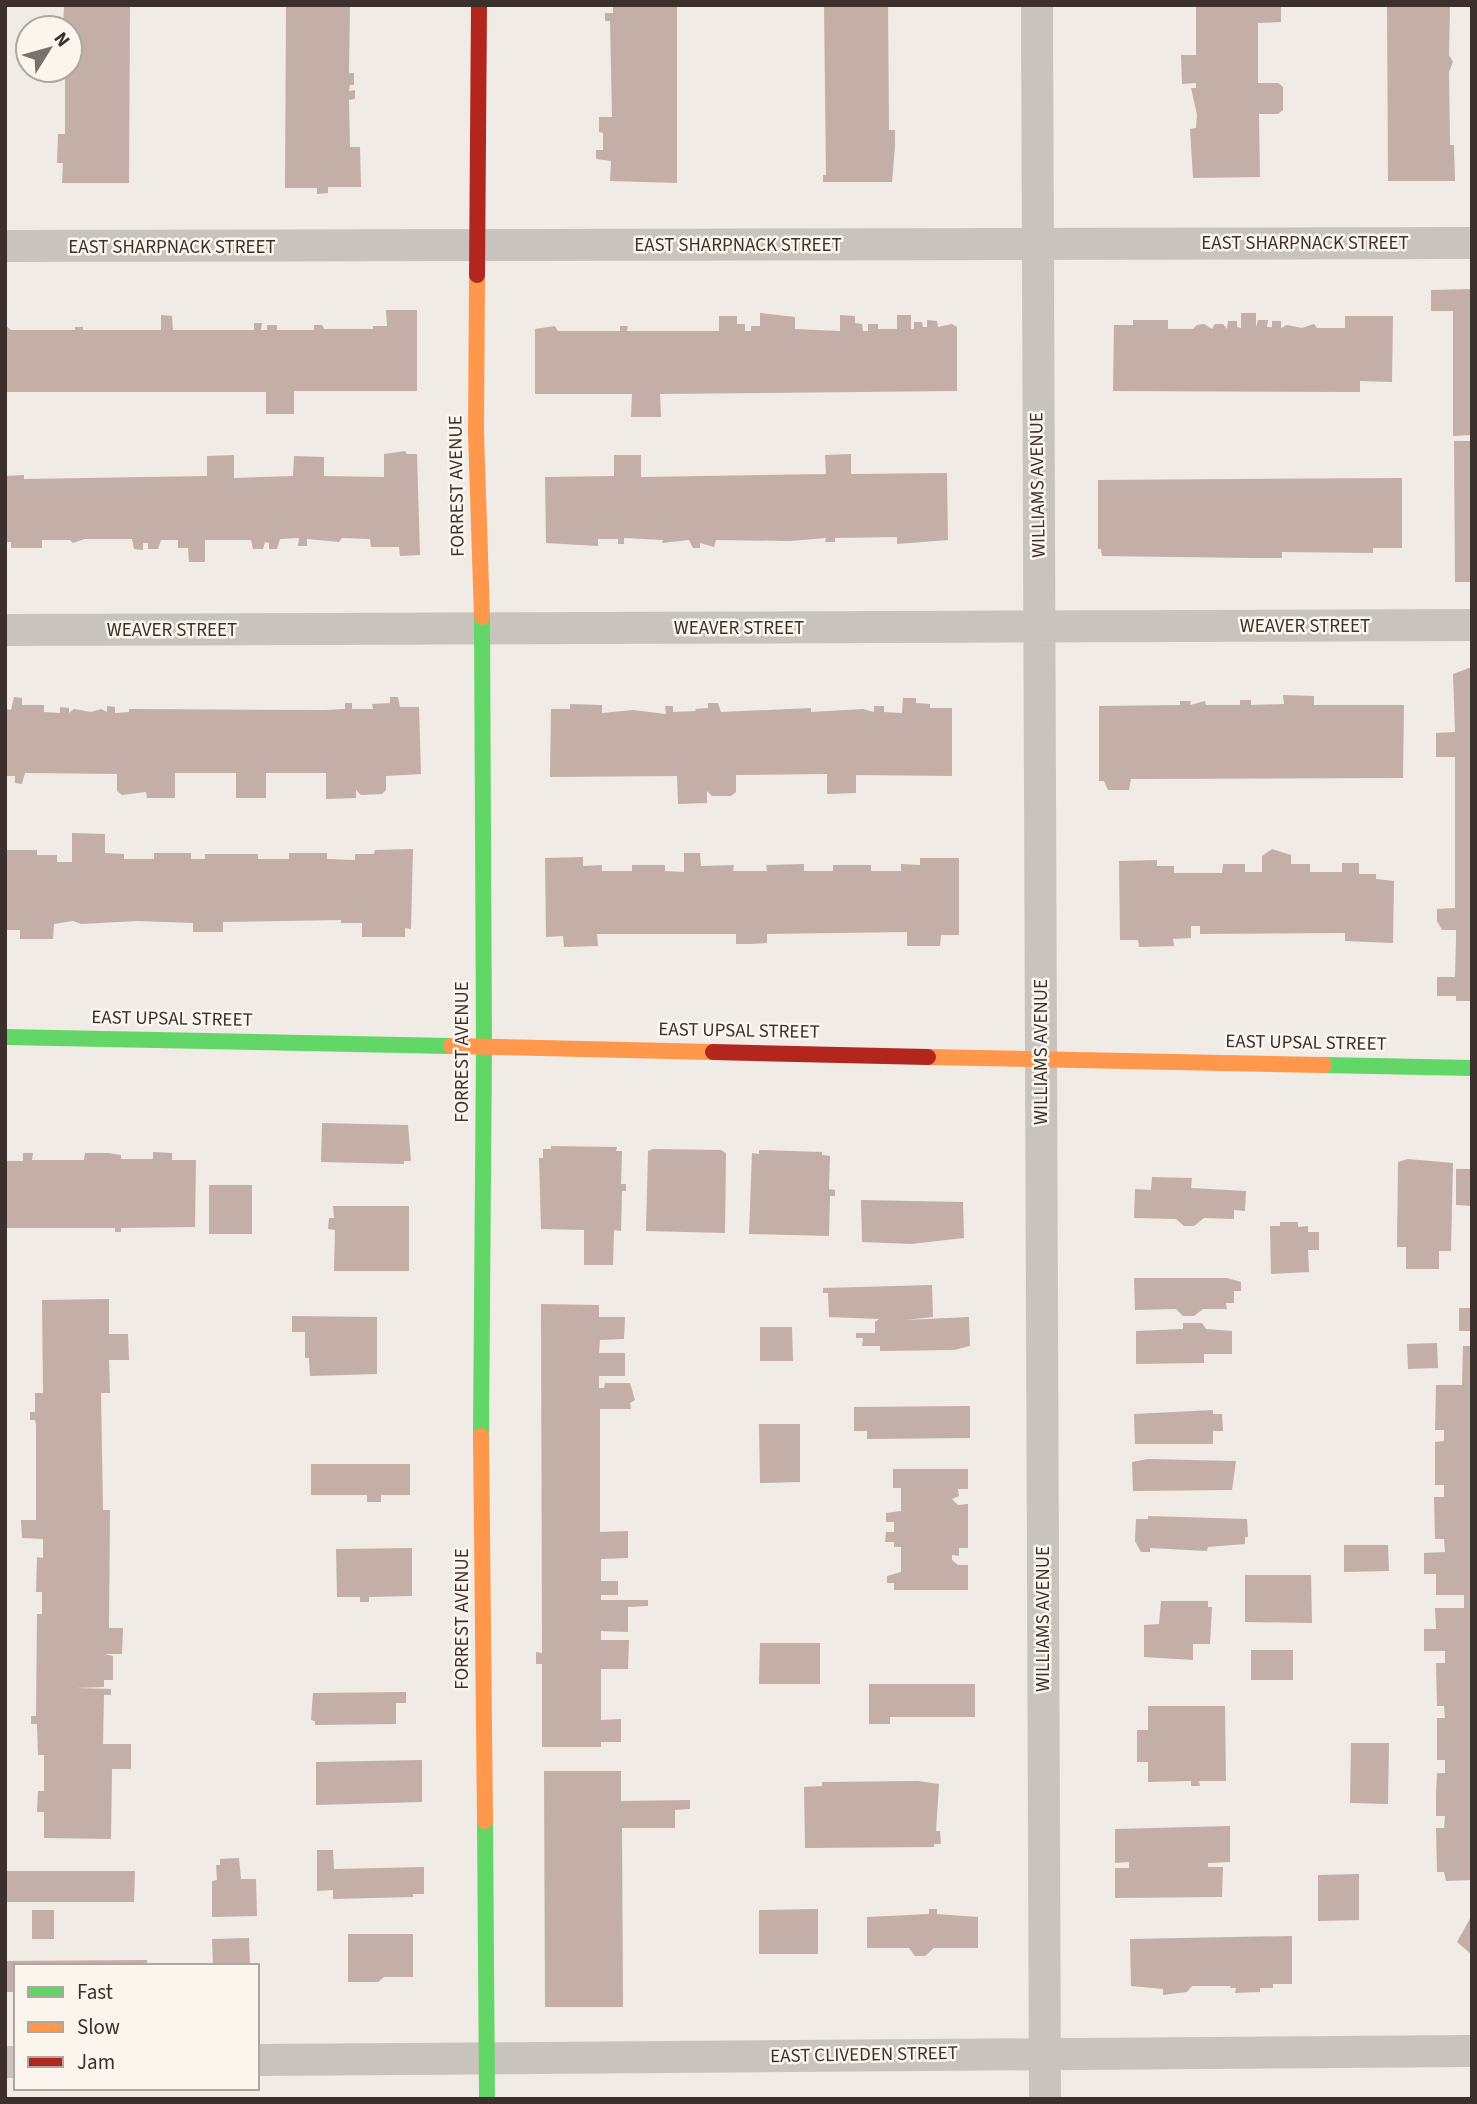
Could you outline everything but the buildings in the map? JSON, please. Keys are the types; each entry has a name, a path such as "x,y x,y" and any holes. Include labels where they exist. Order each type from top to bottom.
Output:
{"street":[{"name":"FORREST AVENUE","path":"478,5 479,246 475,433 482,629 484,1046 480,1278 487,2099"},
{"name":"WILLIAMS AVENUE","path":"1037,5 1045,2099"},
{"name":"EAST SHARPNACK STREET","path":"5,246 1472,243"},
{"name":"WEAVER STREET","path":"5,630 1472,625"},
{"name":"EAST UPSAL STREET","path":"5,1037 1472,1068"},
{"name":"EAST CLIVEDEN STREET","path":"259,2060 1472,2051"}],"traffic: fast":[{"path":"481,1436 484,1046 482,617"},
{"path":"5,1037 451,1046"},
{"path":"1324,1065 1472,1068"},
{"path":"485,1821 487,2099"}],"traffic: slow":[{"path":"477,275 476,433 482,617"},
{"path":"451,1046 713,1052"},
{"path":"928,1057 1324,1065"},
{"path":"481,1436 485,1821"}],"traffic: jam":[{"path":"477,275 479,5"},
{"path":"713,1052 928,1057"}]}
